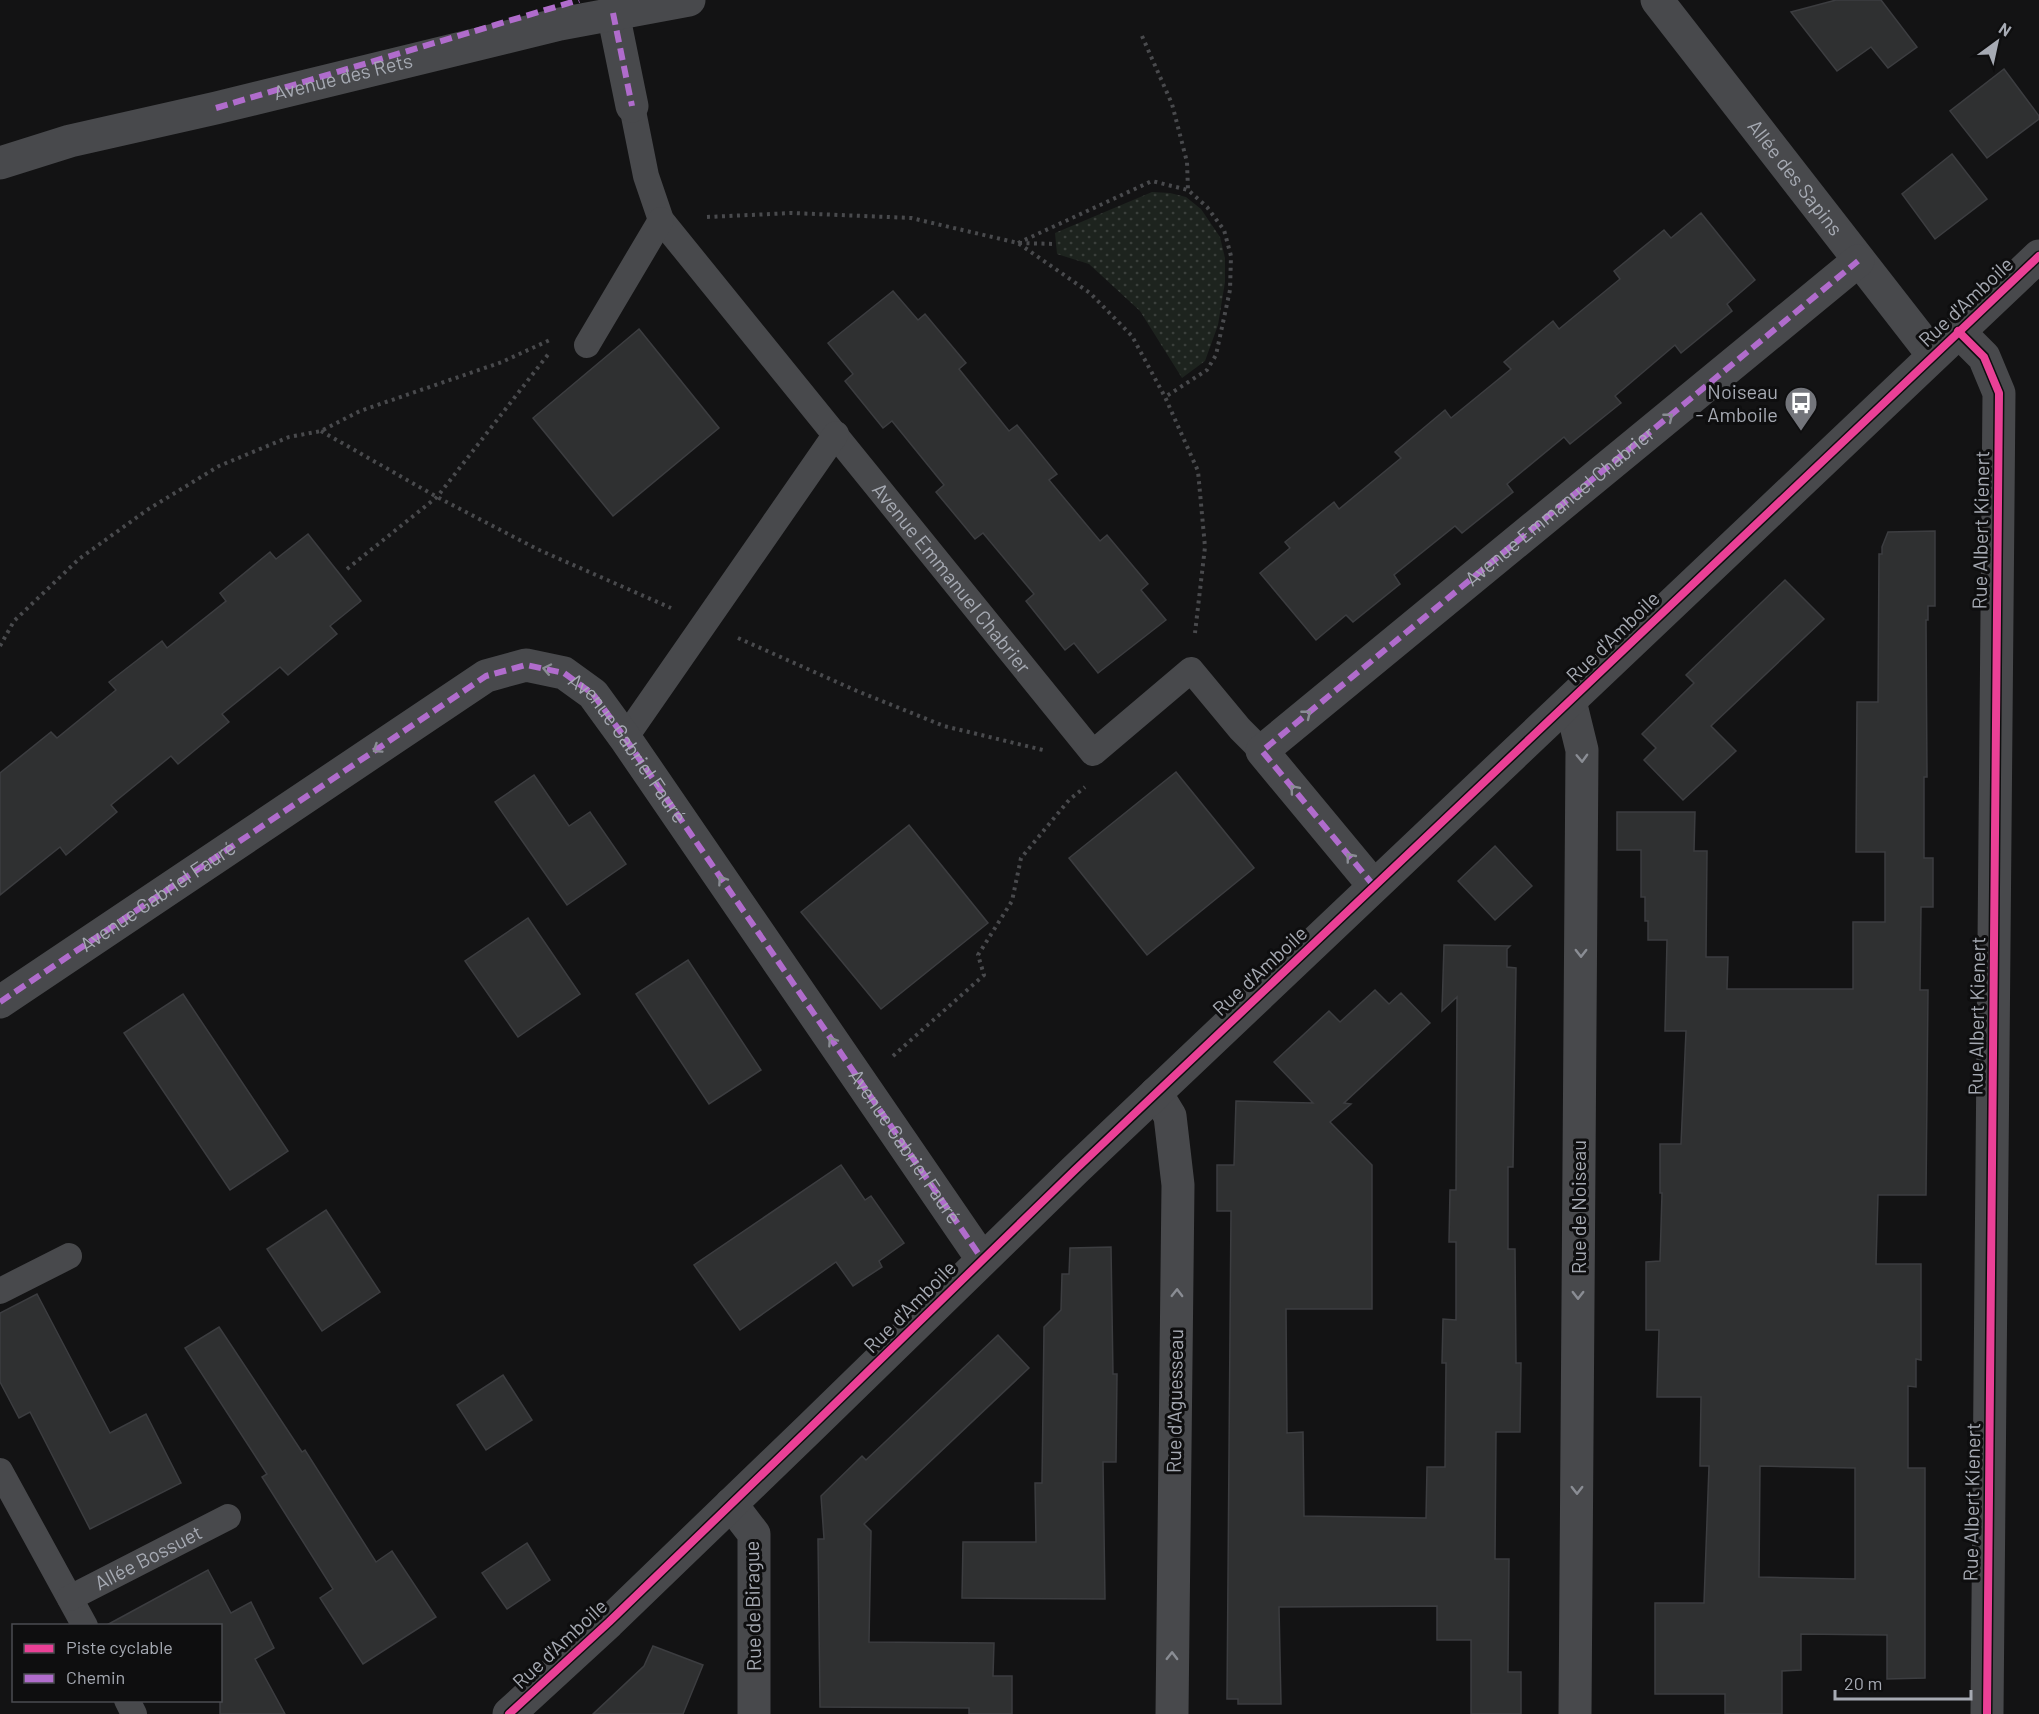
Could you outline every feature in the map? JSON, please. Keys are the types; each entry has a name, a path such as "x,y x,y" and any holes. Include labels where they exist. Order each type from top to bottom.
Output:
{"street":[{"name":"Avenue des Rets","path":"0,163 70,141 216,108 548,26 689,0"},
{"name":"Allée des Sapins","path":"1657,0 1933,355"},
{"name":"Avenue Emmanuel Chabrier","path":"613,13 632,106"},
{"name":"Rue d'Amboile","path":"509,1714 609,1622 1156,1093 2039,256"},
{"name":"Avenue Emmanuel Chabrier","path":"1262,751 1858,261"},
{"name":"Rue Albert Kienert","path":"1958,331 1984,357 1999,393 1987,1714"},
{"name":"Avenue Gabriel Fauré","path":"0,1002 486,676 526,665 564,673 593,693 982,1259"},
{"name":"Rue de Noiseau","path":"1570,700 1582,750 1575,1714"},
{"path":"1262,751 1374,886"},
{"name":"Rue d'Aguesseau","path":"1156,1093 1170,1116 1178,1185 1172,1714"},
{"name":"Rue de Birague","path":"731,1504 754,1534 754,1714"}],"lane":[{"name":"Avenue Emmanuel Chabrier","path":"632,106 646,176 661,220 1093,753"},
{"path":"587,345 661,220"},
{"path":"625,738 836,434"},
{"path":"1093,753 1191,670 1240,729 1262,751"},
{"path":"0,1291 69,1256"},
{"path":"0,1471 84,1624"},
{"name":"Allée Bossuet","path":"70,1598 228,1517"}],"path":[{"path":"1142,36 1172,104 1187,162 1188,190"},
{"path":"1018,243 1152,181 1188,190 1207,207 1224,230 1231,256 1230,290 1216,355 1207,370 1165,397"},
{"path":"661,220 792,213 911,218 1018,243 1056,244"},
{"path":"1018,243 1090,293 1132,336 1165,397 1198,471 1206,547 1191,670"},
{"path":"0,646 14,621 79,559 147,510 219,466 289,437 321,431 360,411 502,362 565,333 599,322"},
{"path":"347,569 437,497 565,333"},
{"path":"861,1083 984,975 978,955 1012,900 1021,858 1069,800 1104,772 1093,753"}],"shaded area":[{"path":"1152,192 1186,197 1201,209 1220,237 1225,258 1225,282 1218,325 1205,361 1182,378 1140,311 1089,264 1057,254 1055,233"}],"building":[{"path":"1836,0 1881,0 1917,47 1888,68 1871,47 1837,71 1791,12"},
{"path":"2004,69 2039,119 1987,158 1950,111"},
{"path":"1952,154 1987,199 1935,239 1902,194"},
{"path":"1701,213 1755,280 1727,304 1732,311 1681,353 1675,345 1615,396 1621,403 1570,444 1564,437 1507,484 1513,492 1462,533 1455,526 1394,575 1400,584 1353,622 1346,615 1316,640 1260,573 1290,548 1285,542 1334,502 1339,509 1401,458 1395,452 1445,410 1451,418 1511,369 1504,362 1553,321 1559,329 1620,279 1614,271 1664,230 1671,238"},
{"path":"893,291 918,320 925,314 966,363 959,369 1009,431 1017,425 1057,474 1049,480 1100,541 1107,535 1148,584 1141,590 1166,620 1098,673 1074,643 1065,650 1026,601 1034,594 983,533 975,539 936,492 944,485 892,421 883,428 845,381 853,374 828,343"},
{"path":"639,329 719,428 613,516 533,418"},
{"path":"1935,531 1935,606 1928,606 1928,620 1926,620 1927,777 1924,777 1924,858 1933,858 1933,907 1921,907 1920,990 1928,990 1926,1195 1878,1195 1876,1264 1921,1264 1921,1360 1916,1359 1916,1387 1908,1386 1908,1468 1925,1468 1925,1678 1887,1679 1887,1635 1801,1634 1801,1670 1782,1671 1782,1714 1725,1714 1725,1694 1655,1694 1655,1603 1704,1603 1709,1466 1700,1466 1701,1397 1657,1397 1659,1330 1646,1330 1646,1262 1660,1261 1662,1193 1660,1193 1660,1144 1681,1144 1686,1031 1665,1031 1667,940 1648,940 1645,897 1641,897 1641,850 1617,850 1617,812 1695,812 1694,851 1707,851 1706,957 1728,957 1727,989 1853,989 1853,922 1885,922 1885,852 1856,852 1857,702 1878,702 1879,554 1882,554 1882,547 1888,532","holes":["1760,1466 1855,1468 1855,1579 1759,1577"]},
{"path":"308,534 361,601 330,626 337,634 288,675 280,667 222,714 229,722 178,764 171,756 111,805 117,812 66,855 60,847 0,895 0,773 51,732 57,738 116,690 109,682 162,641 167,648 226,601 220,593 270,552 276,559"},
{"path":"1785,580 1824,619 1711,726 1736,751 1683,800 1644,760 1656,748 1642,734 1694,683 1686,675"},
{"path":"1176,772 1254,868 1147,955 1069,858"},
{"path":"534,775 569,826 590,812 626,864 567,905 495,802"},
{"path":"909,825 988,923 881,1009 801,912"},
{"path":"1495,846 1532,886 1495,920 1458,881"},
{"path":"528,918 580,994 518,1037 465,961"},
{"path":"1444,945 1510,946 1507,949 1507,967 1516,968 1513,1167 1508,1167 1508,1249 1515,1249 1516,1363 1521,1363 1520,1432 1496,1432 1495,1559 1509,1559 1508,1672 1521,1672 1521,1714 1471,1714 1471,1640 1437,1640 1437,1606 1279,1607 1281,1704 1238,1704 1238,1699 1227,1699 1231,1211 1217,1211 1217,1165 1234,1165 1236,1101 1313,1103 1274,1062 1329,1011 1340,1022 1375,990 1389,1004 1401,993 1430,1023 1344,1103 1351,1104 1330,1122 1372,1165 1372,1309 1286,1309 1287,1433 1303,1432 1304,1516 1426,1518 1427,1467 1445,1467 1446,1363 1442,1363 1443,1319 1456,1320 1456,1242 1449,1242 1450,1190 1456,1190 1457,997 1442,1011"},
{"path":"688,960 761,1070 709,1104 636,994"},
{"path":"183,994 288,1151 230,1190 124,1033"},
{"path":"841,1165 865,1200 871,1196 904,1243 879,1261 882,1267 853,1286 836,1262 740,1330 694,1265"},
{"path":"326,1210 380,1292 322,1331 267,1249"},
{"path":"1111,1247 1113,1374 1117,1374 1116,1462 1103,1462 1105,1599 962,1598 963,1542 1036,1542 1035,1483 1042,1483 1044,1327 1061,1310 1062,1274 1069,1274 1070,1248"},
{"path":"37,1294 110,1433 146,1414 181,1483 90,1529 30,1412 19,1418 0,1382 0,1313"},
{"path":"219,1327 302,1452 305,1450 376,1562 392,1551 436,1617 363,1664 320,1598 333,1589 262,1477 267,1474 185,1348"},
{"path":"998,1335 1029,1368 864,1524 871,1531 869,1642 994,1643 993,1676 1012,1676 1012,1714 969,1714 969,1708 820,1707 818,1539 824,1539 821,1496 862,1456 866,1460"},
{"path":"503,1375 532,1420 486,1450 457,1405"},
{"path":"527,1543 550,1580 507,1609 482,1573"},
{"path":"208,1570 231,1613 251,1602 274,1648 255,1659 285,1714 220,1714 222,1624 109,1624"},
{"path":"653,1646 703,1665 683,1714 593,1714 644,1666"}],"marked path":[{"path":"216,108 579,0"},
{"path":"613,13 632,106"},
{"path":"1374,886 1262,751 1858,261"},
{"path":"0,1002 486,676 526,665 564,673 593,694 625,738 982,1259"}],"cycle path":[{"path":"509,1714 609,1622 1075,1170 2039,256"},
{"path":"1958,331 1984,357 1999,393 1987,1714"}],"place":[{"name":"Noiseau - Amboile","path":"1801,432"}]}
